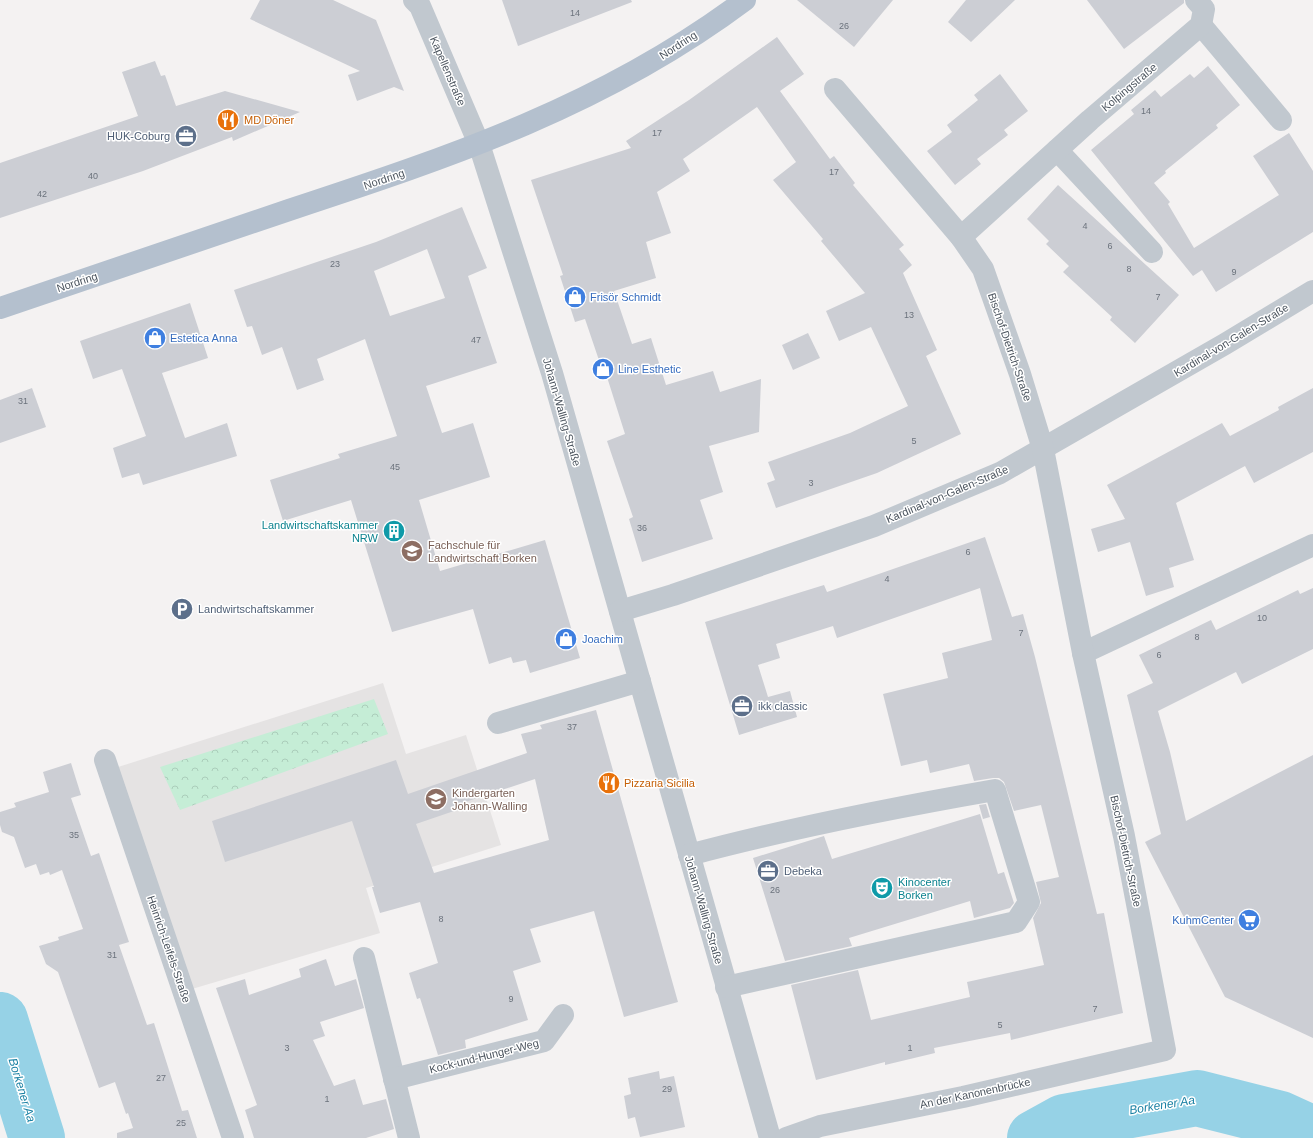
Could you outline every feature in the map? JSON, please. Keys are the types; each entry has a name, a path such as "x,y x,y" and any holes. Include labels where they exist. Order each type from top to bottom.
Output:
{"main road":[{"name":"Nordring","path":"0,308 377,182 533,123 603,89 647,65 724,16 745,0"}],"street":[{"name":"Kapellenstraße","path":"414,0 420,6 479,144"},
{"path":"1196,0 1204,9 1201,25 1281,120"},
{"name":"Kolpingstraße","path":"960,237 1057,150 1201,25"},
{"name":"Bischof-Dietrich-Straße","path":"835,89 960,237 983,269 1020,374 1043,449 1083,653 1124,836 1165,1050"},
{"name":"Johann-Walling-Straße","path":"479,144 552,373 770,1138"},
{"path":"1057,150 1152,252"},
{"name":"Kardinal-von-Galen-Straße","path":"620,612 874,526 1000,473 1225,344 1313,291"},
{"path":"1083,653 1313,545"},
{"path":"498,723 640,681"},
{"name":"Heinrich-Leifels-Straße","path":"105,760 233,1138"},
{"path":"689,855 743,840 868,812 995,790 1029,902 1016,922 726,987"},
{"path":"364,958 409,1138"},
{"name":"Kock-und-Hunger-Weg","path":"394,1079 544,1041 563,1015"},
{"name":"An der Kanonenbrücke","path":"786,1138 820,1126 964,1097 1165,1050"}],"shaded area":[{"path":"383,683 406,754 466,735 501,845 366,888 380,933 192,989 115,768"}],"green space":[{"path":"374,699 388,734 180,810 160,767"}],"building":[{"path":"260,0 333,0 376,20 404,91 394,87 357,101 348,75 360,71 250,19"},
{"path":"502,0 631,0 632,2 518,46"},
{"path":"797,0 893,0 854,47"},
{"path":"966,0 1015,0 971,42 948,22"},
{"path":"1087,0 1184,0 1184,3 1124,49"},
{"path":"777,37 804,74 780,91 830,159 834,156 855,183 853,185 904,245 899,249 912,265 903,273 937,350 926,356 961,434 877,473 776,508 767,483 775,480 768,462 850,433 908,406 871,327 839,341 826,311 865,293 821,241 823,239 773,180 796,162 757,107 683,159 690,171 657,192 671,233 646,242 656,278 614,291 632,344 651,338 666,385 713,371 720,392 761,379 759,432 709,446 723,492 700,500 713,539 642,562 629,519 633,517 607,441 625,434 607,377 605,378 585,319 575,322 560,276 563,275 531,180 631,148 626,141 689,100"},
{"path":"155,61 161,76 165,75 176,106 225,91 300,112 233,141 232,137 143,171 0,218 0,163 138,116 122,72"},
{"path":"1208,66 1240,105 1216,125 1218,128 1165,171 1166,173 1154,183 1170,202 1168,204 1194,248 1279,195 1253,156 1289,133 1313,171 1313,232 1216,292 1202,270 1193,276 1091,150 1134,114 1131,110 1155,90 1161,97 1190,74 1194,78"},
{"path":"1000,74 1028,111 1004,130 1008,135 977,159 981,164 955,185 927,151 952,132 947,125 978,100 974,95"},
{"path":"1058,185 1179,295 1135,343 1110,320 1112,317 1063,272 1069,266 1046,244 1049,241 1027,219"},
{"path":"462,207 487,268 468,276 497,363 426,386 442,433 473,423 490,477 419,500 440,571 545,540 580,658 530,673 526,660 513,663 511,657 489,664 473,609 392,632 351,500 283,521 270,480 340,458 338,454 397,436 365,339 317,359 324,380 297,390 282,347 262,355 252,326 247,327 234,290 376,242","holes":["427,249 445,298 390,316 374,271"]},
{"path":"190,303 208,358 162,373 185,438 227,423 237,456 143,485 139,473 122,478 113,448 146,436 122,369 93,379 80,341"},
{"path":"808,333 820,358 793,370 782,345"},
{"path":"32,388 46,427 0,443 0,400"},
{"path":"1313,388 1313,452 1254,483 1245,466 1176,503 1194,560 1169,568 1174,587 1146,596 1130,542 1098,552 1091,529 1125,519 1107,485 1222,423 1230,436 1279,410 1278,407"},
{"path":"985,537 1012,617 1023,614 1035,657 1097,914 1104,913 1123,1013 1011,1040 1010,1033 934,1048 935,1053 885,1065 885,1062 816,1080 791,985 858,970 871,1020 970,997 967,982 1044,965 1033,918 1041,903 1036,882 1059,877 1041,805 1014,811 1004,782 999,778 974,781 969,764 930,773 927,760 901,766 883,694 948,678 942,653 992,640 980,588 837,638 833,626 776,644 780,658 758,665 768,697 790,691 797,717 739,735 705,622 824,585 827,592"},
{"name":"KuhmCenter","path":"1313,588 1313,649 1242,684 1236,672 1158,711 1170,752 1186,821 1313,755 1313,1038 1225,997 1145,842 1161,834 1127,695 1153,683 1139,655 1211,620 1216,630 1298,590 1300,594"},
{"path":"596,710 678,1002 624,1017 594,911 530,929 541,962 513,971 528,1020 465,1040 466,1048 438,1055 420,998 417,999 409,973 438,963 420,902 380,913 372,887 374,887 352,821 225,862 212,821 396,760 408,794 527,753 521,734 542,729 540,725","holes":["535,779 549,840 434,873 416,824 454,811 453,806"]},
{"path":"71,763 81,795 71,798 91,856 99,853 129,942 119,945 147,1025 154,1023 182,1111 188,1110 197,1138 117,1138 117,1133 133,1128 128,1113 126,1114 115,1082 99,1088 58,972 46,964 39,946 59,940 58,937 83,929 62,870 50,875 49,872 40,875 36,864 25,868 14,837 2,832 0,825 0,812 16,807 14,803 49,792 43,772"},
{"path":"986,804 990,817 983,819 979,805"},
{"name":"Kinocenter Borken","path":"980,814 998,874 1004,872 1014,903 1010,908 974,918 970,901 849,938 852,946 785,961 753,858 824,836 832,859"},
{"path":"326,959 335,986 356,979 364,1008 320,1022 325,1036 313,1040 334,1086 355,1079 363,1105 386,1099 394,1129 366,1138 254,1138 245,1110 257,1105 216,988 245,979 249,995 301,977 299,969"},
{"path":"659,1071 660,1079 674,1076 685,1127 640,1137 635,1117 628,1119 624,1096 631,1094 628,1078"}],"waterway":[{"name":"Borkener Aa","path":"0,1020 37,1138"},
{"name":"Borkener Aa","path":"1035,1138 1064,1122 1197,1098 1280,1119 1313,1134"}],"place":[{"name":"MD Döner","path":"228,120"},
{"name":"HUK-Coburg","path":"186,136"},
{"name":"Frisör Schmidt","path":"575,297"},
{"name":"Estetica Anna","path":"155,338"},
{"name":"Line Esthetic","path":"603,369"},
{"name":"Landwirtschaftskammer NRW","path":"394,531"},
{"name":"Fachschule für Landwirtschaft Borken","path":"412,551"},
{"name":"Landwirtschaftskammer","path":"182,609"},
{"name":"Joachim","path":"566,639"},
{"name":"ikk classic","path":"742,706"},
{"name":"Pizzaria Sicilia","path":"609,783"},
{"name":"Kindergarten Johann-Walling","path":"436,799"},
{"name":"Debeka","path":"768,871"},
{"name":"Kinocenter Borken","path":"882,888"},
{"name":"KuhmCenter","path":"1249,920"}]}
